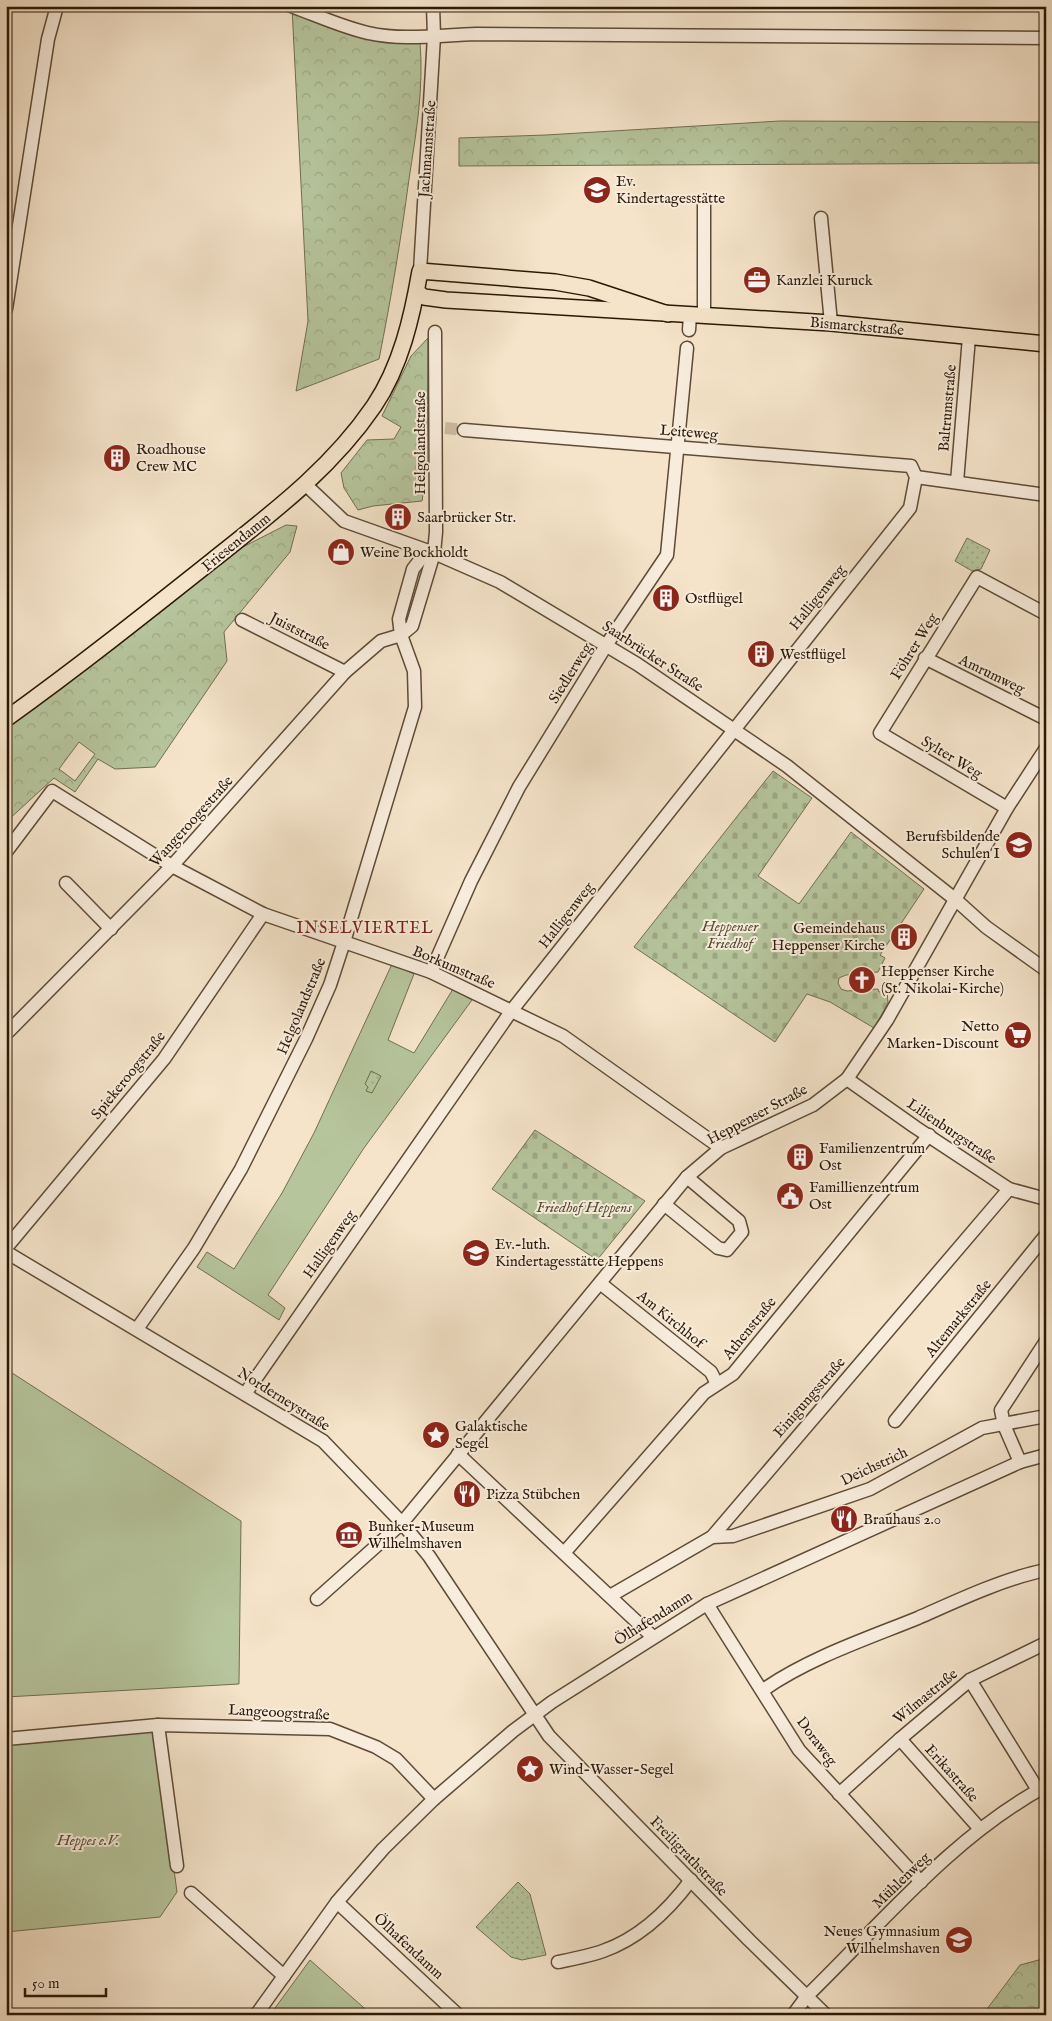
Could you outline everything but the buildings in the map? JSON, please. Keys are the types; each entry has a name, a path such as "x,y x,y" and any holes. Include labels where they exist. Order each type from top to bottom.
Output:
{"main road":[{"name":"Jachmannstraße","path":"416,292 420,271"},
{"name":"Bismarckstraße","path":"420,271 554,282 580,286 668,314 694,320 831,323 1046,344"},
{"name":"Bismarckstraße","path":"416,292 437,300 668,314"},
{"name":"Friesendamm","path":"6,719 94,655 306,485 346,442 375,405 396,365 411,318 416,292"},
{"path":"411,318 422,305 437,300"}],"street":[{"path":"6,309 48,39 57,6"},
{"path":"291,6 368,33 421,38 486,34 1046,38"},
{"name":"Jachmannstraße","path":"420,271 434,36 433,6"},
{"path":"694,320 704,201"},
{"path":"821,218 831,323"},
{"name":"Helgolandstraße","path":"137,1329 194,1248 241,1169 306,1039 330,985 415,707 414,671 401,636 399,618 413,569 420,560 434,553 441,428 435,332"},
{"name":"Baltrumstraße","path":"957,482 969,337"},
{"name":"Siedlerweg","path":"432,972 471,881 519,787 607,644 667,555 687,348"},
{"name":"Leiteweg","path":"464,430 676,447 913,472 957,482 1046,495"},
{"name":"Halligenweg","path":"246,1394 512,1010 910,508 913,472"},
{"name":"Saarbrücker Straße","path":"306,485 344,521 434,553 500,582 607,644 734,728 787,766 956,900 986,927 1046,970"},
{"name":"Föhrer Weg","path":"880,733 924,658 977,577 1046,614"},
{"name":"Juiststraße","path":"242,620 345,672"},
{"name":"Wangeroogestraße","path":"6,1034 172,866 345,672 381,641 401,636"},
{"name":"Amrumweg","path":"924,658 1046,718"},
{"name":"Sylter Weg","path":"880,733 1007,808"},
{"name":"Heppenser Straße","path":"317,1599 402,1523 686,1177 721,1148 813,1105 847,1078 887,1020 1007,808 1046,748"},
{"name":"Borkumstraße","path":"6,852 52,791 172,866 263,914 432,972 563,1036 721,1148"},
{"path":"66,883 111,929"},
{"name":"Spiekeroogstraße","path":"6,1248 164,1059 263,914"},
{"name":"Lilienburgstraße","path":"847,1078 915,1127 930,1135 1009,1189 1046,1199"},
{"name":"Athenstraße","path":"564,1553 704,1393 733,1374 930,1135"},
{"path":"664,1204 718,1248 727,1250 742,1232 739,1221 686,1177"},
{"name":"Einigungsstraße","path":"610,1596 712,1537 1009,1189"},
{"name":"Altemarkstraße","path":"895,1421 1046,1234"},
{"name":"Norderneystraße","path":"6,1252 323,1441 402,1523 456,1594 534,1716"},
{"name":"Am Kirchhof","path":"600,1283 711,1372 717,1384"},
{"path":"1020,1462 1004,1425 1001,1410 1046,1341"},
{"name":"Deichstrich","path":"712,1537 733,1536 870,1489 982,1428 1046,1416"},
{"path":"458,1454 653,1637"},
{"name":"Ölhafendamm","path":"256,2015 337,1902 383,1849 434,1799 534,1716 653,1637 707,1604 1020,1462 1046,1455"},
{"path":"763,1690 784,1676 867,1639 958,1601 1034,1572 1046,1570"},
{"name":"Doraweg","path":"707,1604 763,1690 799,1750 921,1882"},
{"name":"Wilmastraße","path":"839,1794 970,1680 1046,1643"},
{"path":"970,1680 1042,1788"},
{"name":"Freiligrathstraße","path":"534,1716 549,1736 826,2015"},
{"path":"158,1725 177,1866"},
{"name":"Langeoogstraße","path":"6,1738 158,1725 330,1729 376,1747 396,1759 434,1799"},
{"name":"Erikastraße","path":"900,1739 980,1829"},
{"name":"Mühlenweg","path":"793,2015 807,1996 921,1882 980,1829 1042,1788"},
{"path":"558,1962 603,1951 649,1927 672,1905 691,1880"},
{"path":"190,1893 284,1976"},
{"name":"Ölhafendamm","path":"337,1902 458,2015"}],"green space":[{"path":"292,8 420,42 421,59 419,111 396,269 379,359 296,391 308,321"},
{"path":"780,121 1046,122 1046,163 459,166 459,138 546,135"},
{"path":"428,338 427,470 422,501 373,506 358,510 344,488 341,473 367,440 394,439 401,427 382,416 411,356"},
{"path":"286,525 297,526 290,552 224,632 227,661 155,767 115,769 98,759 75,792 54,778 6,822 6,721 237,550","holes":["79,742 95,754 75,781 59,769"]},
{"path":"967,538 990,550 981,569 972,571 955,561"},
{"name":"Heppenser Friedhof","path":"773,771 812,798 758,876 799,904 851,832 924,889 880,955 885,958 878,972 846,975 839,978 838,983 841,989 847,991 878,989 879,992 887,991 888,1003 874,1028 830,1002 807,994 775,1042 634,947"},
{"path":"392,964 414,974 388,1040 414,1053 453,989 472,1000 364,1148 268,1295 285,1308 279,1320 197,1267 207,1252 234,1269 282,1193 314,1133"},
{"path":"371,1071 381,1076 372,1093 366,1091 368,1087 365,1084"},
{"name":"Friedhof Heppens","path":"535,1130 645,1201 597,1260 492,1189"},
{"path":"6,1369 241,1521 239,1684 6,1697"},
{"name":"Heppes e.V.","path":"155,1728 177,1892 160,1917 6,1932 6,1740"},
{"path":"518,1882 530,1894 546,1955 522,1960 511,1957 476,1927"},
{"path":"1046,1958 1046,2015 986,2015 987,2009 1020,1965"},
{"path":"310,1960 372,2015 270,2015"}],"tunnel":[{"path":"445,428 464,430"}],"place":[{"name":"Ev. Kindertagesstätte","path":"597,190"},
{"name":"Kanzlei Kuruck","path":"757,280"},
{"name":"Roadhouse Crew MC","path":"117,458"},
{"name":"Saarbrücker Str.","path":"398,517"},
{"name":"Weine Bockholdt","path":"341,552"},
{"name":"Ostflügel","path":"666,598"},
{"name":"Westflügel","path":"761,654"},
{"name":"Berufsbildende Schulen I","path":"1019,845"},
{"name":"Gemeindehaus Heppenser Kirche","path":"904,937"},
{"name":"Heppenser Kirche (St. Nikolai-Kirche)","path":"862,980"},
{"name":"Netto Marken-Discount","path":"1018,1035"},
{"name":"Familienzentrum Ost","path":"800,1157"},
{"name":"Famillienzentrum Ost","path":"790,1196"},
{"name":"Ev.-luth. Kindertagesstätte Heppens","path":"476,1253"},
{"name":"Galaktische Segel","path":"436,1435"},
{"name":"Pizza Stübchen","path":"467,1494"},
{"name":"Brauhaus 2.0","path":"844,1519"},
{"name":"Bunker-Museum Wilhelmshaven","path":"349,1535"},
{"name":"Wind-Wasser-Segel","path":"530,1769"},
{"name":"Neues Gymnasium Wilhelmshaven","path":"959,1940"}],"district":[{"name":"INSELVIERTEL","path":"365,927"}]}
